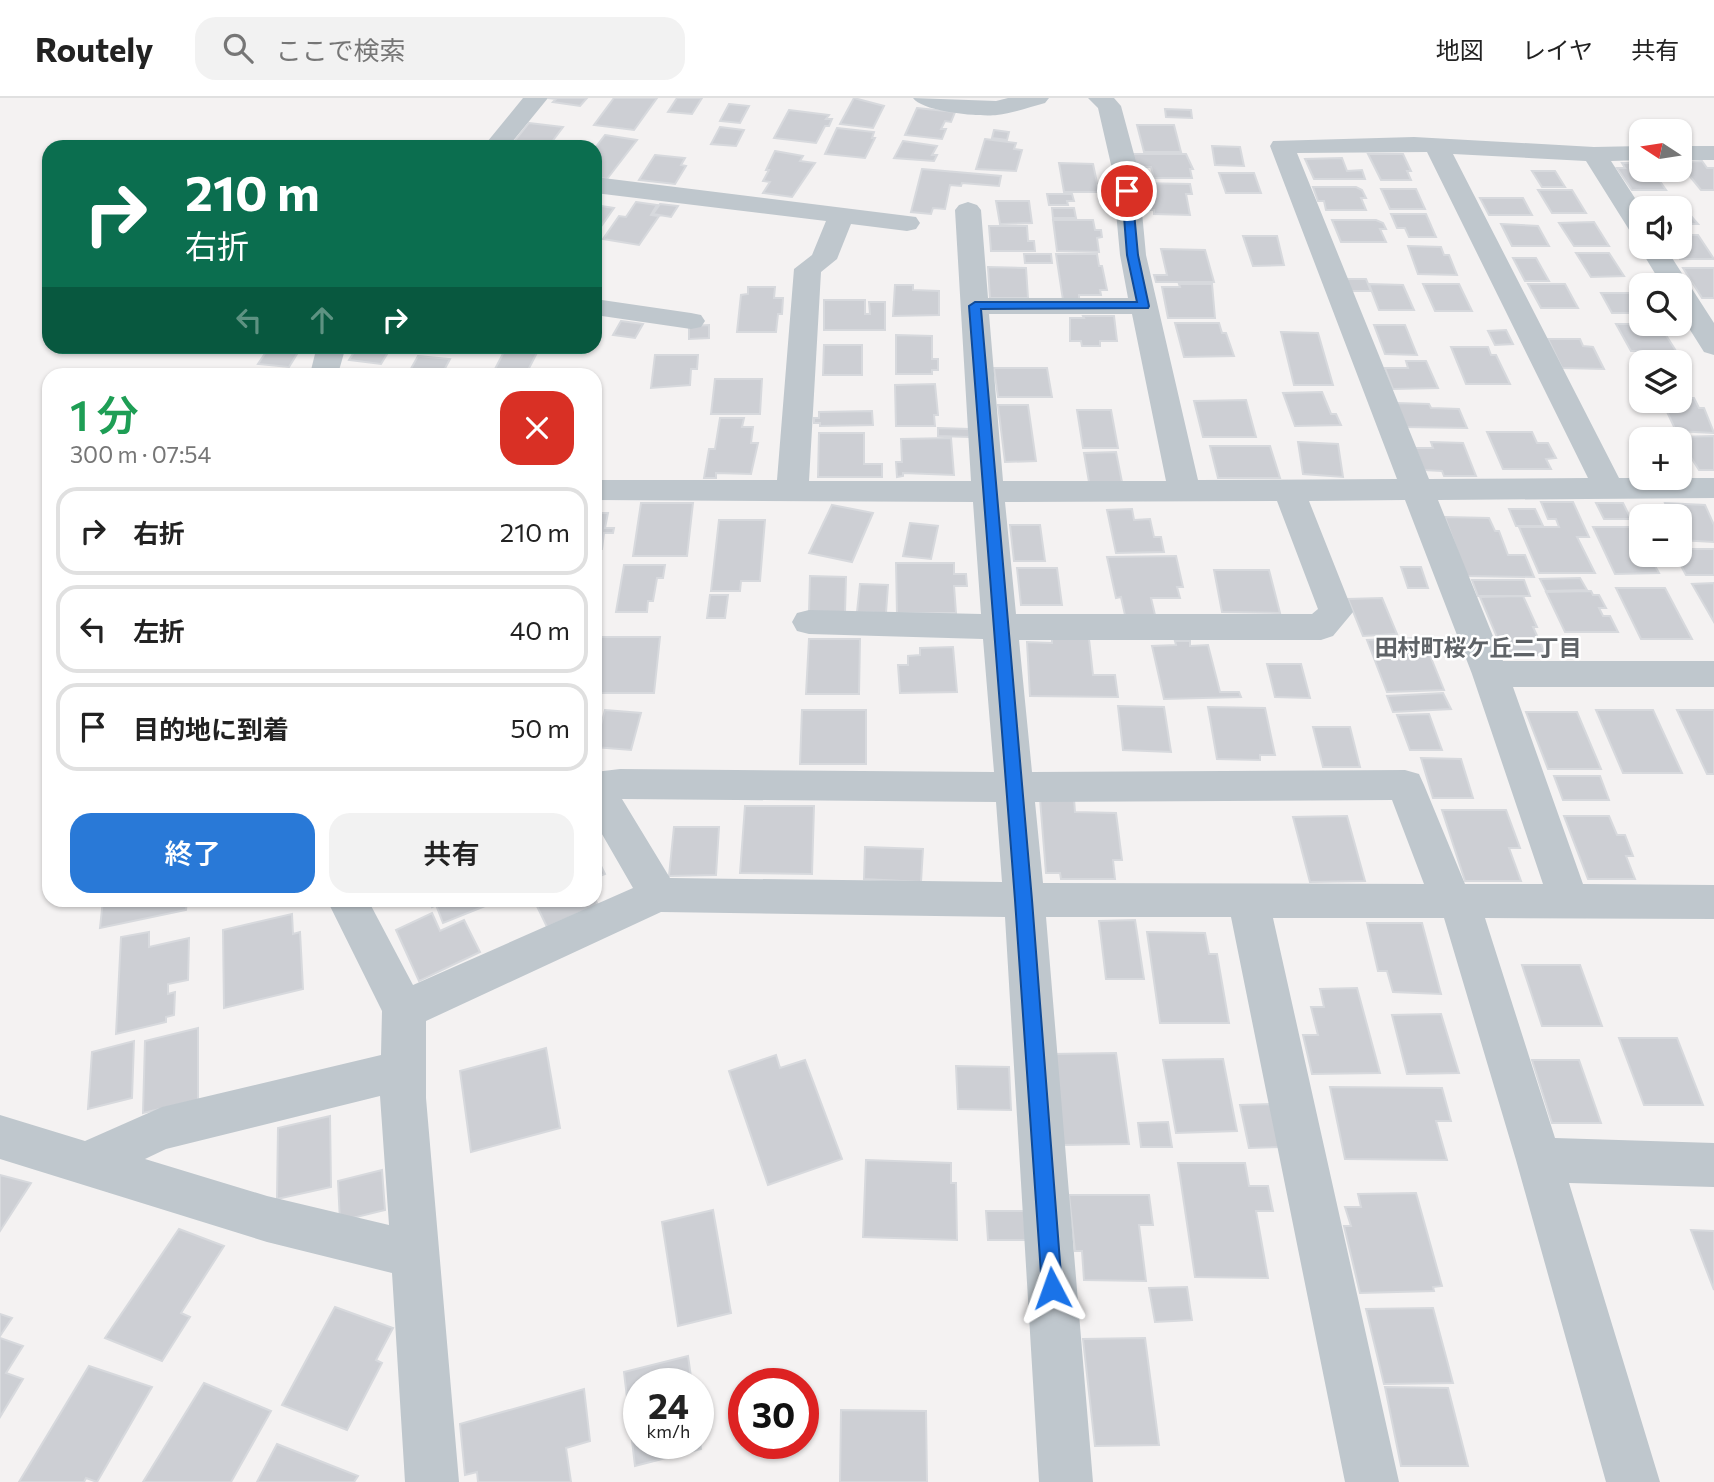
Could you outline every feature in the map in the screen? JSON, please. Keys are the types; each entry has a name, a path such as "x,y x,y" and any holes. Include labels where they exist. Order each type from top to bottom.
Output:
{"street":[{"path":"501,140 536,98"},
{"path":"925,98 937,103 996,108 1037,98"},
{"path":"1100,98 1109,106 1125,169 1133,255 1184,490"},
{"path":"1436,145 1608,487"},
{"path":"1569,901 1490,674 1282,146 1436,145 1594,154 1629,153"},
{"path":"1692,153 1714,153"},
{"path":"1594,154 1629,209"},
{"path":"602,186 907,223"},
{"path":"968,210 988,492 1024,900 1066,1482"},
{"path":"792,491 808,269 824,259 842,215"},
{"path":"975,306 1144,306"},
{"path":"602,308 691,321"},
{"path":"1692,311 1714,346"},
{"path":"602,489 988,492 1714,488"},
{"path":"809,622 1000,627 1321,627 1336,612 1288,489"},
{"path":"1490,674 1714,674"},
{"path":"602,787 620,784 1014,787 1405,785 1455,901 1539,1160 1633,1482"},
{"path":"602,798 658,895"},
{"path":"404,1010 658,895 1024,900 1714,902"},
{"path":"1248,899 1372,1482"},
{"path":"351,907 404,1010 403,1098 432,1482"},
{"path":"92,1165 106,1153 162,1129 404,1070"},
{"path":"0,1137 267,1219 415,1255"},
{"path":"1539,1160 1714,1165"}],"building":[{"path":"548,98 587,98 580,106 553,102 556,99"},
{"path":"614,98 657,98 634,130 594,125"},
{"path":"677,98 702,98 692,114 668,112"},
{"path":"854,98 884,106 873,128 840,124"},
{"path":"729,104 749,106 740,123 720,121"},
{"path":"917,108 955,112 951,122 945,121 941,129 946,129 942,139 905,135"},
{"path":"1165,109 1191,110 1192,118 1166,117"},
{"path":"789,110 829,115 826,119 832,119 816,143 774,138"},
{"path":"529,123 563,127 553,140 515,140"},
{"path":"1137,125 1174,125 1181,152 1144,152"},
{"path":"720,127 744,130 736,146 711,144"},
{"path":"837,128 874,132 872,138 875,138 865,158 825,154"},
{"path":"994,130 1009,132 1007,140 992,138"},
{"path":"605,135 637,140 607,179 602,178 601,140"},
{"path":"985,139 1016,143 1014,149 1022,150 1016,171 976,169"},
{"path":"903,141 937,146 932,155 937,155 934,161 894,158"},
{"path":"1212,146 1240,147 1244,166 1215,165"},
{"path":"775,151 803,156 800,161 815,163 792,197 763,193 770,182 763,181"},
{"path":"1127,154 1186,154 1193,169 1190,169 1192,178 1154,178 1151,167 1130,167"},
{"path":"1368,154 1403,154 1411,171 1407,171 1411,180 1381,180"},
{"path":"655,155 685,158 681,165 686,166 675,184 639,180"},
{"path":"1342,158 1347,171 1362,170 1365,179 1314,179 1305,159"},
{"path":"1702,161 1707,168 1714,168 1714,190 1701,190 1692,179 1692,162"},
{"path":"1059,163 1093,164 1099,192 1064,192"},
{"path":"1622,163 1629,163 1629,182 1660,182 1666,190 1632,190 1617,168 1625,168"},
{"path":"922,169 1001,176 999,186 962,183 961,186 950,185 945,209 933,208 931,214 911,212"},
{"path":"1532,171 1555,171 1565,187 1542,187"},
{"path":"1219,173 1254,173 1261,193 1226,193"},
{"path":"1134,183 1190,184 1192,194 1186,194 1190,215 1154,214 1154,210 1142,210 1140,194"},
{"path":"1313,187 1356,187 1362,190 1366,198 1361,198 1366,210 1326,210 1324,201 1318,201"},
{"path":"1381,189 1416,189 1425,209 1390,209"},
{"path":"1538,190 1572,190 1586,213 1552,213"},
{"path":"1047,194 1072,194 1074,201 1067,201 1068,205 1049,205"},
{"path":"1480,198 1523,198 1532,215 1489,215"},
{"path":"996,201 1029,201 1032,223 1000,224"},
{"path":"636,202 657,205 651,215 659,216 639,245 603,239 619,216 626,217"},
{"path":"660,204 678,206 671,217 653,214"},
{"path":"602,206 614,208 602,225"},
{"path":"1052,208 1074,208 1076,218 1053,218"},
{"path":"1391,214 1426,214 1436,237 1409,237 1405,228 1397,228"},
{"path":"1053,220 1093,220 1095,230 1101,230 1102,237 1097,238 1099,252 1057,251"},
{"path":"1332,220 1376,220 1383,223 1386,229 1380,229 1386,242 1341,242"},
{"path":"1594,222 1609,246 1574,246 1559,223"},
{"path":"1501,224 1538,226 1549,246 1512,246"},
{"path":"989,226 1027,226 1028,241 1034,241 1035,251 991,251"},
{"path":"1692,235 1698,235 1714,259 1692,259"},
{"path":"1243,236 1277,236 1284,265 1253,266"},
{"path":"1408,246 1441,247 1444,255 1449,255 1457,275 1418,274"},
{"path":"1161,249 1205,250 1214,282 1156,282 1154,275 1167,275"},
{"path":"1576,253 1609,253 1624,276 1591,277"},
{"path":"1024,254 1051,254 1052,263 1025,263"},
{"path":"1056,254 1097,254 1107,290 1100,290 1101,295 1079,295 1079,300 1063,300"},
{"path":"1513,258 1536,258 1549,281 1525,281"},
{"path":"988,267 1026,268 1028,298 990,298"},
{"path":"1683,268 1714,268 1714,298 1702,298 1692,282 1692,273 1686,273"},
{"path":"1346,279 1366,279 1371,291 1351,291"},
{"path":"1179,284 1212,284 1215,318 1168,318 1162,287 1180,287"},
{"path":"1369,284 1403,285 1414,310 1379,310"},
{"path":"1423,284 1459,284 1472,311 1435,311"},
{"path":"1528,284 1565,284 1578,308 1541,308"},
{"path":"895,285 913,285 913,290 939,291 939,315 893,316"},
{"path":"748,287 775,287 774,298 783,298 782,314 778,314 776,332 737,332 741,295 748,294"},
{"path":"1601,293 1629,293 1629,313 1612,313"},
{"path":"824,300 865,300 865,314 870,314 869,302 885,302 885,330 824,330"},
{"path":"1083,316 1114,316 1117,341 1100,341 1100,346 1082,346 1081,341 1070,341 1070,318 1084,318"},
{"path":"621,321 643,324 635,338 613,335"},
{"path":"1175,323 1219,323 1222,333 1226,333 1234,356 1184,357"},
{"path":"1616,324 1629,324 1629,336 1667,336 1675,350 1630,350"},
{"path":"709,325 709,338 689,339 689,326"},
{"path":"1374,325 1405,325 1417,355 1385,354"},
{"path":"1506,330 1513,344 1495,345 1488,331"},
{"path":"1281,332 1318,333 1333,385 1294,385"},
{"path":"896,335 932,336 932,359 938,359 938,370 932,370 932,374 896,374"},
{"path":"1548,339 1580,339 1583,346 1593,347 1604,369 1562,368"},
{"path":"824,345 862,345 862,375 823,375"},
{"path":"1451,347 1488,347 1491,355 1496,355 1510,384 1466,384"},
{"path":"265,354 297,354 289,367 258,364"},
{"path":"353,354 387,354 381,364 349,360"},
{"path":"503,354 536,354 529,368 496,368"},
{"path":"655,355 698,355 697,369 691,369 690,385 651,388"},
{"path":"418,356 450,359 445,368 411,368"},
{"path":"1406,361 1426,361 1438,388 1393,389 1385,368 1408,368"},
{"path":"994,368 1047,368 1052,397 998,397"},
{"path":"715,379 762,379 760,414 711,414"},
{"path":"935,384 938,415 934,415 935,426 896,426 895,385"},
{"path":"1322,392 1331,414 1336,414 1341,425 1295,426 1283,393"},
{"path":"1694,398 1699,408 1704,408 1714,433 1692,432 1692,427 1674,427 1668,413 1692,413"},
{"path":"1246,400 1256,437 1203,437 1194,401"},
{"path":"1396,403 1429,404 1431,408 1459,409 1467,428 1405,427"},
{"path":"998,405 1028,405 1036,461 1005,462"},
{"path":"1077,410 1111,410 1118,448 1083,448"},
{"path":"872,411 873,425 820,426 820,423 814,423 814,418 819,418 819,412"},
{"path":"720,418 744,418 742,427 753,427 751,443 758,443 751,474 716,473 716,478 704,478 709,449 715,449"},
{"path":"938,428 969,429 969,437 938,436"},
{"path":"1487,432 1532,432 1537,443 1548,443 1556,458 1546,459 1551,469 1503,469"},
{"path":"819,433 864,433 864,464 882,464 882,477 818,477"},
{"path":"1714,436 1714,470 1699,470 1692,459 1692,437"},
{"path":"951,438 954,475 903,473 903,476 897,477 896,462 902,462 901,439"},
{"path":"1298,442 1338,444 1343,477 1303,474"},
{"path":"1431,442 1463,443 1476,476 1444,476 1442,471 1424,470 1415,448 1433,448"},
{"path":"1210,446 1270,446 1280,478 1218,478"},
{"path":"1116,452 1122,482 1089,482 1084,453"},
{"path":"1541,502 1573,502 1589,537 1577,537 1595,573 1539,573 1519,527 1559,527 1556,519 1548,519"},
{"path":"641,503 693,503 687,556 633,556"},
{"path":"1596,503 1623,503 1629,515 1629,519 1604,519"},
{"path":"1692,504 1705,505 1714,525 1714,542 1692,541"},
{"path":"832,505 873,513 852,562 809,553"},
{"path":"1132,509 1134,520 1150,519 1154,537 1161,537 1164,552 1116,553 1107,510"},
{"path":"1509,509 1535,509 1543,526 1516,526"},
{"path":"602,513 608,513 605,528 614,528 613,533 604,533 602,549"},
{"path":"1445,517 1489,518 1495,531 1499,531 1508,555 1525,555 1534,577 1466,576"},
{"path":"719,520 765,520 760,581 741,581 740,591 711,591"},
{"path":"910,523 938,526 931,559 903,556"},
{"path":"1010,525 1040,525 1045,561 1014,561"},
{"path":"1593,527 1629,527 1629,567 1656,567 1659,573 1615,574"},
{"path":"1692,549 1714,549 1714,575 1686,575 1682,567 1692,567"},
{"path":"1176,556 1183,587 1177,587 1180,598 1151,598 1155,615 1125,615 1121,597 1116,598 1107,557"},
{"path":"896,563 954,563 954,574 966,574 967,586 954,586 956,613 897,613"},
{"path":"624,565 665,565 663,578 657,578 653,601 648,601 647,612 616,612"},
{"path":"1401,567 1421,567 1428,588 1408,588"},
{"path":"1017,568 1057,568 1062,605 1021,605"},
{"path":"1214,570 1269,570 1280,613 1222,612"},
{"path":"810,576 846,577 845,612 809,612"},
{"path":"1580,578 1587,590 1546,591 1540,579"},
{"path":"1472,580 1524,580 1530,596 1478,596"},
{"path":"1714,583 1714,622 1692,584"},
{"path":"860,584 888,585 886,613 857,612"},
{"path":"1616,588 1665,588 1692,639 1641,639"},
{"path":"1591,591 1593,595 1599,595 1606,608 1599,608 1603,616 1610,616 1618,632 1565,632 1546,592"},
{"path":"710,595 728,595 725,618 707,618"},
{"path":"1523,596 1546,655 1505,656 1480,597"},
{"path":"1382,598 1397,634 1363,636 1348,599"},
{"path":"602,637 660,637 654,693 602,693"},
{"path":"1423,638 1444,690 1387,692 1367,640"},
{"path":"809,639 860,639 859,694 806,694"},
{"path":"1052,639 1089,639 1093,675 1115,675 1118,697 1030,696 1027,642 1052,643"},
{"path":"1175,641 1190,641 1190,646 1208,645 1220,692 1239,692 1241,697 1164,699 1152,646 1176,645"},
{"path":"953,647 957,692 900,693 898,665 908,665 908,656 920,655 920,648"},
{"path":"1267,664 1301,664 1310,698 1275,697"},
{"path":"1443,693 1451,709 1393,712 1387,696"},
{"path":"1118,706 1164,707 1171,752 1123,750"},
{"path":"1208,707 1265,708 1275,755 1260,755 1260,760 1217,759"},
{"path":"605,710 641,713 631,750 602,748 602,721"},
{"path":"802,710 866,710 866,764 800,764"},
{"path":"1596,710 1653,710 1682,773 1623,773"},
{"path":"1677,710 1714,710 1714,774 1707,774"},
{"path":"1526,712 1577,712 1601,769 1548,769"},
{"path":"1429,714 1442,750 1410,750 1397,715"},
{"path":"1313,727 1350,727 1360,767 1323,767"},
{"path":"1421,758 1461,759 1473,798 1433,798"},
{"path":"1554,776 1600,776 1609,800 1563,800"},
{"path":"1040,799 1074,799 1075,812 1116,813 1122,860 1113,860 1115,879 1061,879 1060,873 1046,873"},
{"path":"745,806 814,806 812,874 740,873"},
{"path":"1442,810 1506,810 1520,848 1509,848 1521,881 1465,881"},
{"path":"1347,816 1365,881 1310,882 1293,817"},
{"path":"1564,816 1609,816 1617,835 1625,835 1633,856 1626,856 1635,879 1588,879"},
{"path":"674,827 719,827 716,875 669,876"},
{"path":"865,847 923,849 921,882 864,879"},
{"path":"102,907 186,907 186,910 100,928"},
{"path":"437,907 483,907 443,923"},
{"path":"537,907 593,907 547,927"},
{"path":"432,913 440,931 464,920 480,952 419,981 396,930"},
{"path":"292,914 293,934 300,932 303,989 224,1008 223,930"},
{"path":"1135,920 1144,979 1106,979 1099,921"},
{"path":"1367,923 1422,923 1441,994 1393,992 1387,971 1378,971"},
{"path":"149,932 149,947 189,938 188,980 168,984 168,994 175,992 174,1015 166,1017 166,1022 116,1034 121,937"},
{"path":"1147,932 1205,933 1209,954 1217,954 1229,1023 1160,1023"},
{"path":"1522,965 1580,965 1602,1026 1542,1026"},
{"path":"1357,988 1380,1073 1312,1074 1303,1035 1318,1035 1311,1007 1324,1007 1320,989"},
{"path":"1441,1014 1459,1073 1407,1074 1392,1015"},
{"path":"198,1028 198,1100 143,1113 145,1041"},
{"path":"1619,1038 1677,1038 1703,1105 1644,1105"},
{"path":"134,1041 132,1098 88,1109 92,1052"},
{"path":"546,1048 560,1128 471,1152 460,1071"},
{"path":"1116,1053 1129,1144 1062,1145 1052,1054"},
{"path":"776,1055 780,1068 805,1060 842,1159 768,1185 729,1071"},
{"path":"1223,1059 1237,1131 1176,1133 1163,1060"},
{"path":"1532,1060 1579,1060 1601,1123 1552,1123"},
{"path":"956,1066 1009,1067 1011,1110 958,1109"},
{"path":"1330,1087 1442,1088 1451,1121 1436,1121 1447,1160 1345,1159"},
{"path":"1272,1104 1281,1147 1249,1148 1240,1105"},
{"path":"330,1116 331,1187 277,1199 278,1128"},
{"path":"1168,1122 1172,1147 1141,1147 1138,1123"},
{"path":"866,1160 951,1163 951,1183 956,1183 957,1240 863,1237"},
{"path":"1178,1163 1245,1163 1249,1186 1268,1186 1273,1211 1256,1211 1268,1278 1195,1277"},
{"path":"382,1170 385,1210 340,1221 338,1181"},
{"path":"0,1175 31,1183 0,1231"},
{"path":"1416,1193 1442,1286 1433,1287 1434,1291 1360,1293 1344,1226 1351,1226 1345,1207 1361,1207 1358,1194"},
{"path":"1069,1195 1149,1195 1153,1225 1139,1225 1146,1281 1084,1280 1082,1251 1075,1251"},
{"path":"713,1210 731,1313 678,1326 662,1222"},
{"path":"986,1211 1024,1211 1026,1240 988,1240"},
{"path":"179,1229 224,1246 181,1313 190,1317 162,1361 105,1338"},
{"path":"1691,1230 1714,1231 1714,1290"},
{"path":"1187,1287 1192,1320 1155,1322 1149,1288"},
{"path":"335,1307 393,1328 376,1360 382,1363 347,1430 282,1405"},
{"path":"1433,1308 1453,1383 1384,1384 1366,1309"},
{"path":"0,1314 12,1318 0,1336"},
{"path":"0,1338 23,1346 6,1373 23,1379 0,1417"},
{"path":"1145,1338 1159,1445 1095,1446 1083,1339"},
{"path":"688,1356 690,1368 640,1368"},
{"path":"89,1366 152,1387 97,1482 86,1478 84,1482 19,1482"},
{"path":"204,1383 271,1411 231,1482 143,1482"},
{"path":"1385,1387 1448,1388 1468,1466 1401,1466"},
{"path":"584,1389 590,1441 566,1448 571,1482 478,1482 477,1472 465,1475 460,1424"},
{"path":"841,1410 926,1411 927,1482 840,1482"},
{"path":"277,1444 358,1476 354,1482 257,1482"},
{"path":"634,1459 662,1459 635,1466"}],"district":[{"name":"田村町桜ケ丘二丁目","path":"1478,647"}],"route":[{"path":"1052,1288 1024,900 988,492 975,306 1144,306 1133,255 1127,191"}]}
